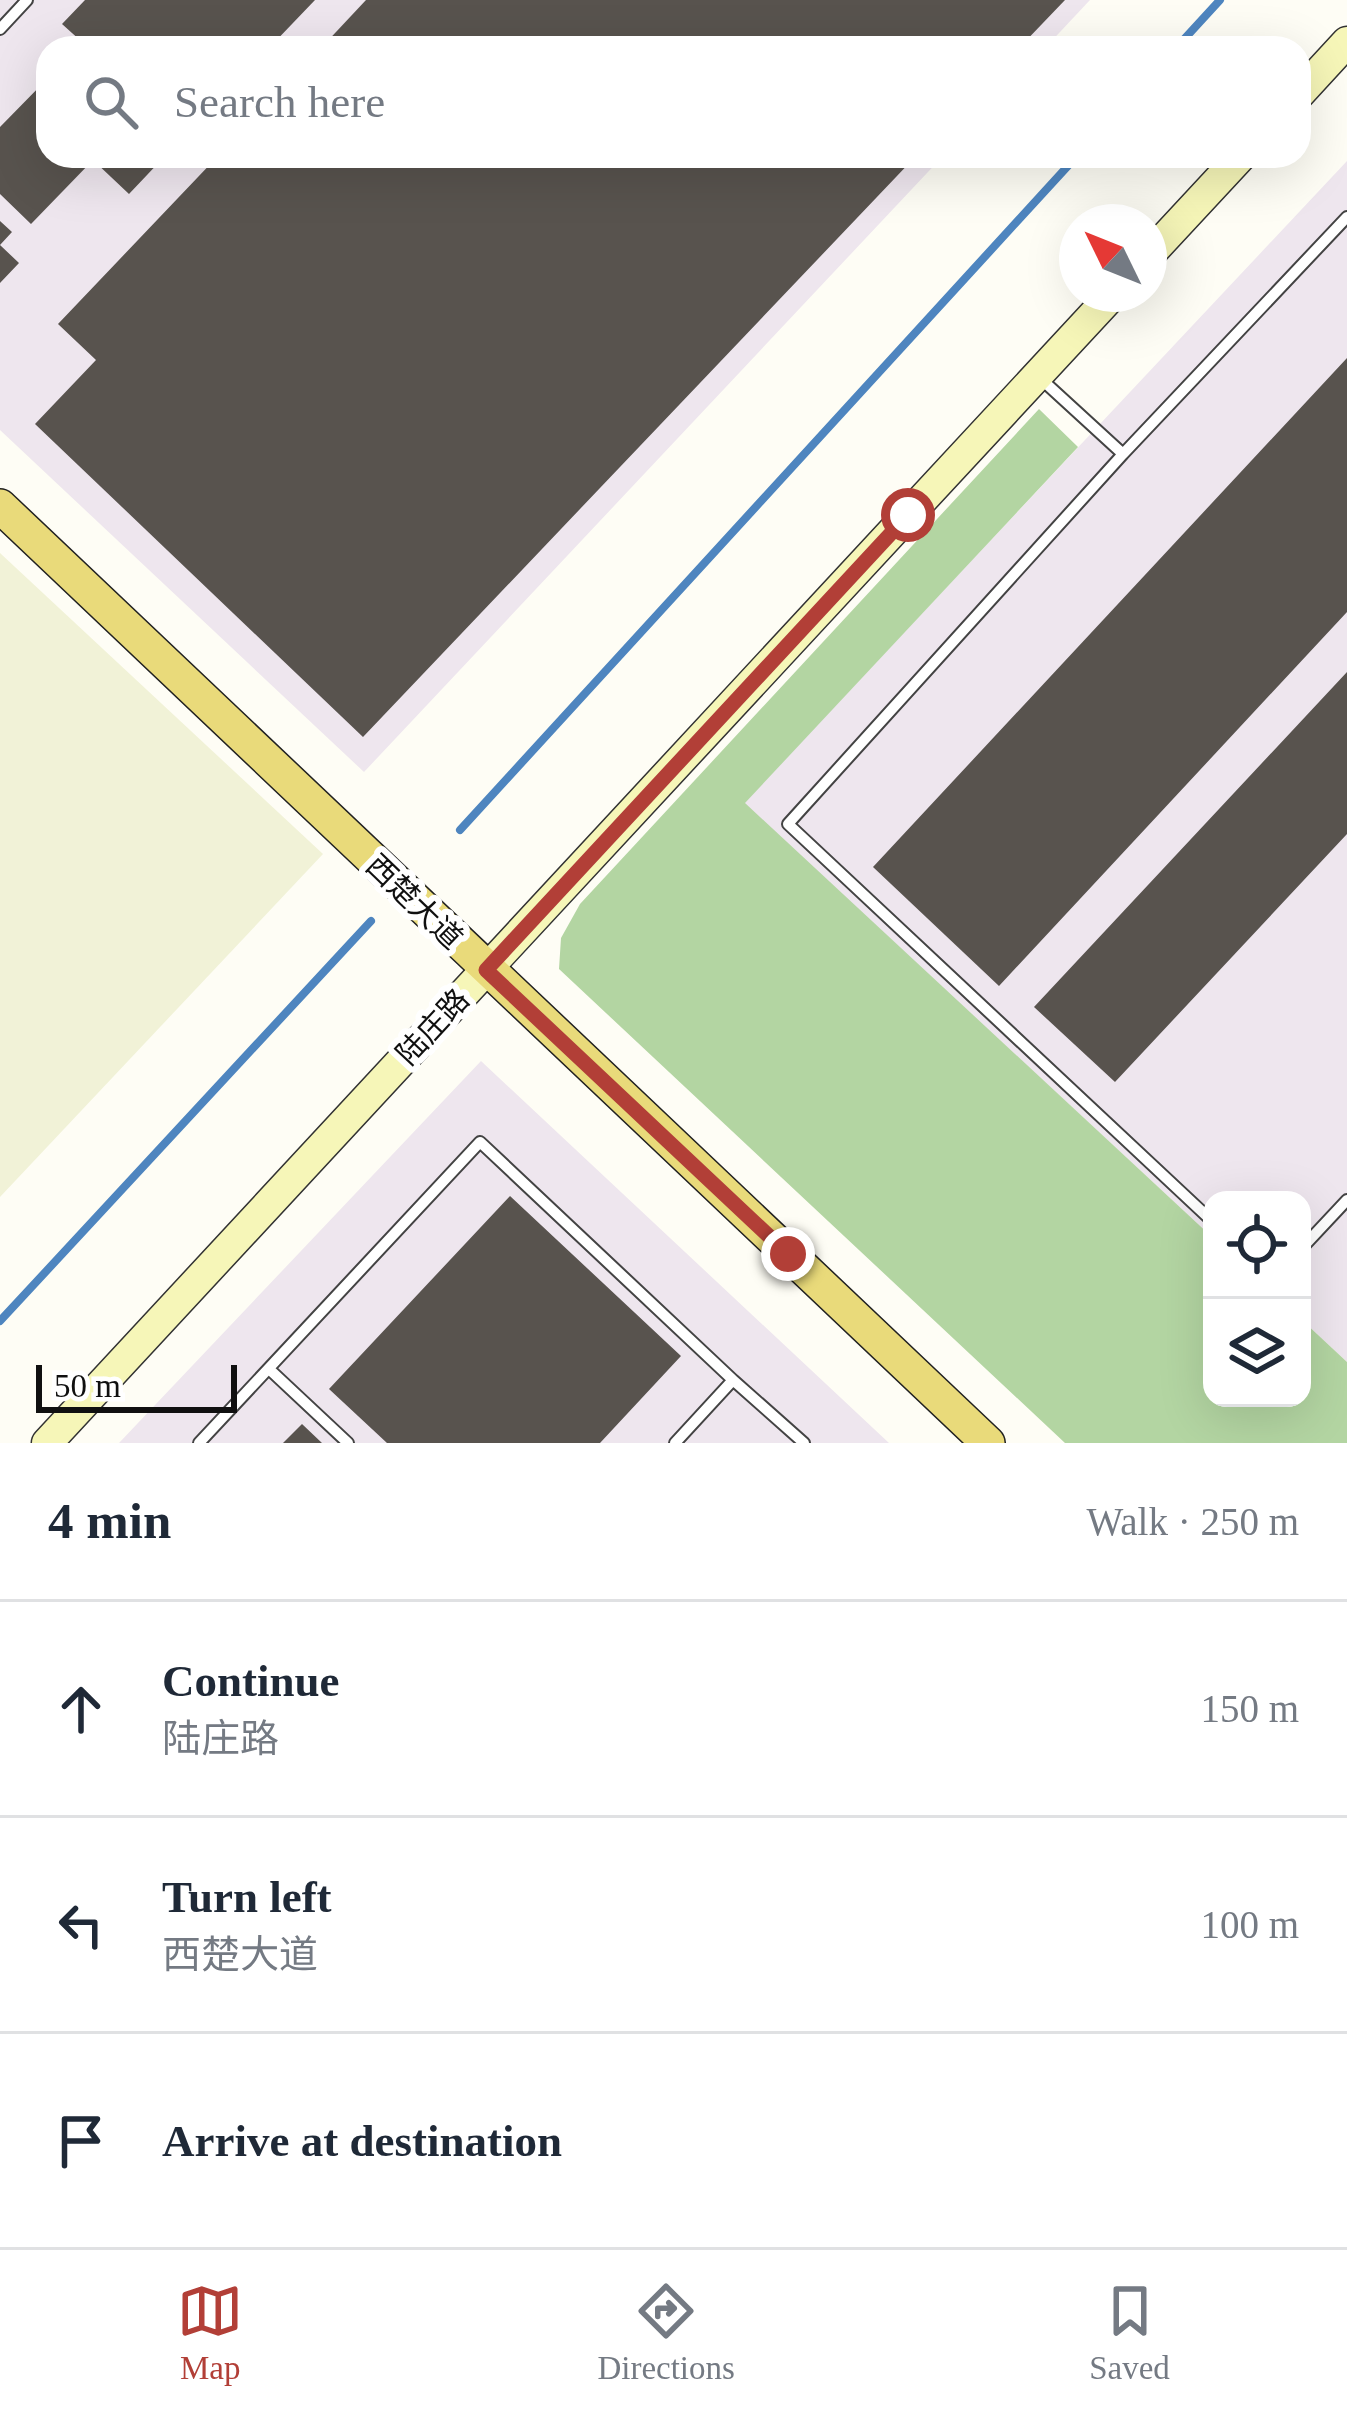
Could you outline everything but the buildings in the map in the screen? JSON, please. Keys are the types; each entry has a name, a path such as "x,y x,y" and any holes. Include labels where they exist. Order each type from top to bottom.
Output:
{"main road":[{"name":"西楚大道","path":"0,506 988,1443"}],"street":[{"path":"1311,81 1347,42"},
{"path":"1167,236 1230,168"},
{"name":"陆庄路","path":"47,1443 1096,312"}],"lane":[{"path":"0,29 27,0"},
{"path":"1203,1213 788,824 1123,454 1347,218"},
{"path":"1037,376 1123,454"},
{"path":"200,1443 480,1142 804,1443"},
{"path":"1311,1238 1347,1200"},
{"path":"269,1369 348,1443"},
{"path":"674,1443 733,1380"}],"shaded area":[{"path":"0,0 1090,0 1056,36 36,36 36,168 932,168 364,772 0,430"},
{"path":"1347,161 1347,1362 1311,1328 1311,1191 1203,1191 1203,1229 744,803"},
{"path":"481,1061 889,1443 119,1443"}],"green space":[{"path":"1039,409 1078,447 745,803 1203,1229 1203,1407 1311,1407 1311,1328 1347,1362 1347,1443 1065,1443 559,969 561,938 580,904"},
{"path":"0,553 323,854 0,1197"}],"waterway":[{"path":"1187,36 1220,0"},
{"path":"460,830 1066,168"},
{"path":"0,1321 371,921"}],"route":[{"path":"788,1254 486,970 908,515"}]}
